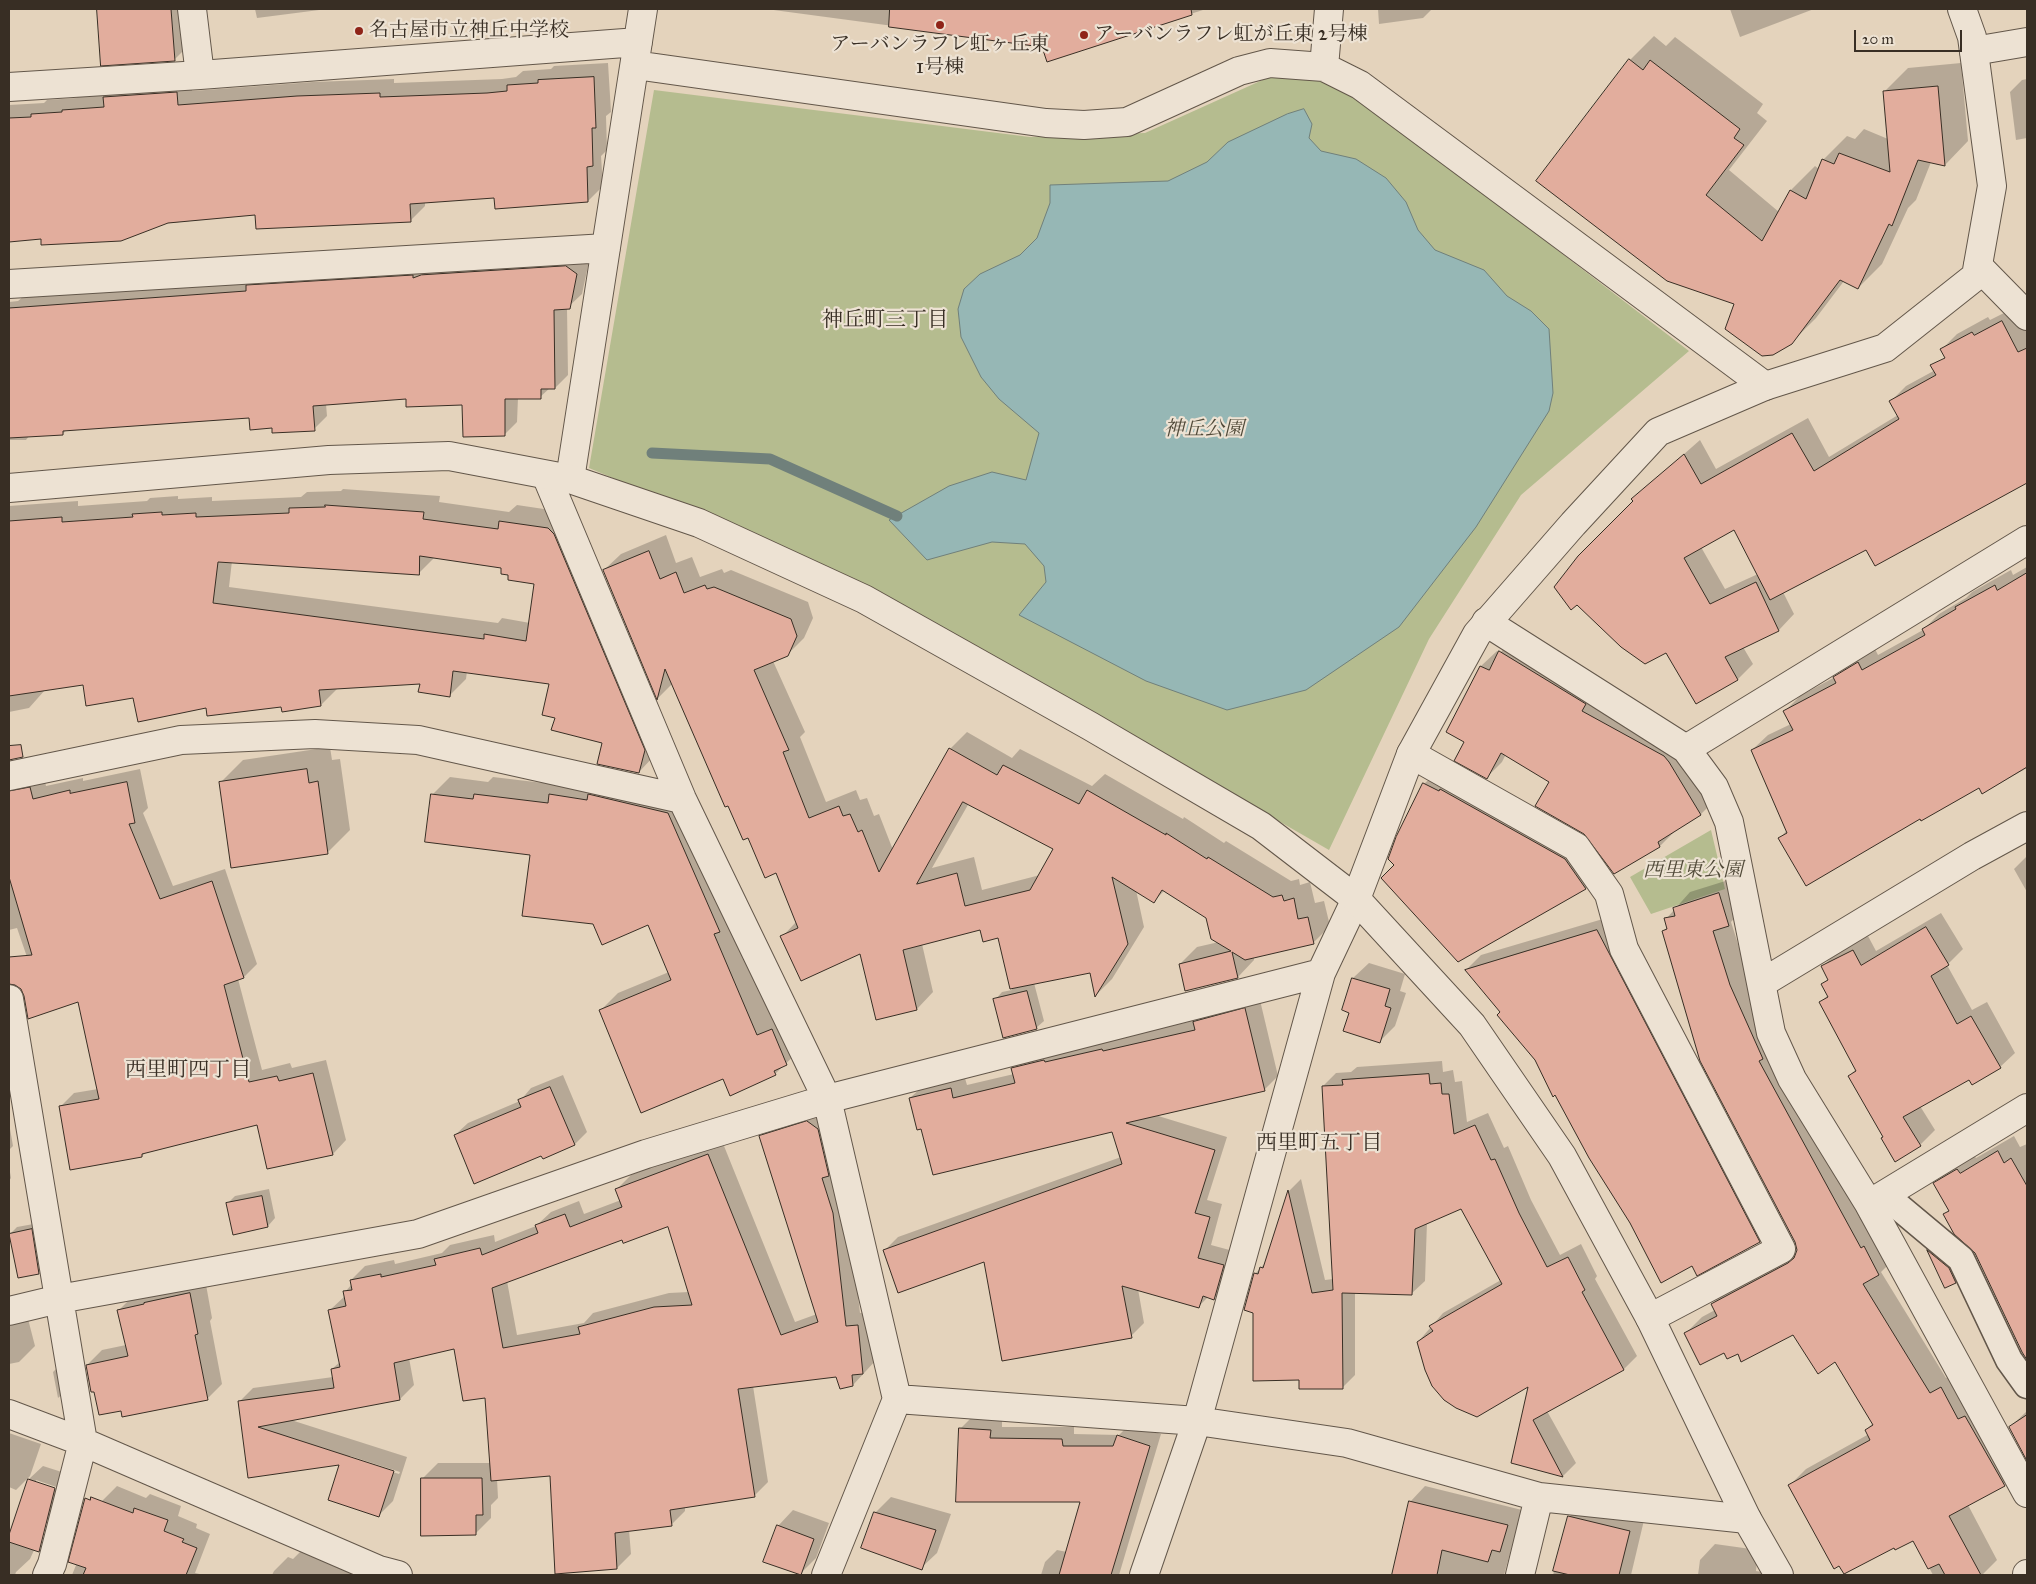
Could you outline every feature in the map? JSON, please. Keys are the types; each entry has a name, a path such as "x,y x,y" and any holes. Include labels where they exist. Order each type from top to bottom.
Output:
{"street":[{"path":"192,9 200,75"},
{"path":"643,9 606,248 558,477 682,799 828,1099 897,1399 826,1575"},
{"path":"1324,67 1329,9"},
{"path":"1144,1575 1197,1421 1321,974 1356,898 1411,754 1477,634 1486,622 1658,432 1765,386 1885,348 1976,276 1992,186 1972,37 1962,9"},
{"path":"1974,50 2027,42"},
{"path":"9,87 200,75 637,53 1046,123 1084,125 1127,122 1239,71 1270,63 1324,67 1360,85 1765,386"},
{"path":"9,284 606,248"},
{"path":"1978,266 2015,290 2027,316"},
{"path":"9,488 329,460 448,456 558,477 699,522 864,599 1090,726 1261,826 1356,898 1472,1025 1562,1156 1650,1318 1747,1520 1779,1575"},
{"path":"1686,749 2027,540"},
{"path":"1486,622 1686,749 1714,787 1729,822 1771,1033 1792,1079 1871,1208 2027,1493"},
{"path":"9,776 181,740 315,734 418,740 682,799"},
{"path":"1411,754 1576,847 1609,894 1624,949 1781,1249 1650,1318"},
{"path":"1762,983 1972,856 2027,826"},
{"path":"9,1311 59,1299 418,1234 646,1154 828,1099 1321,974"},
{"path":"9,999 83,1442 48,1575"},
{"path":"1871,1208 2027,1108"},
{"path":"1871,1208 1894,1203 1961,1259 2009,1360 2027,1385"},
{"path":"897,1399 1197,1421 1347,1444 1539,1497 1747,1520"},
{"path":"9,1414 83,1442 384,1573"},
{"path":"1520,1575 1539,1497"}],"green space":[{"name":"神丘公園","path":"1278,73 1338,82 1689,351 1521,495 1429,639 1329,850 872,587 589,468 654,90 1030,137 1145,133"},
{"name":"西里東公園","path":"1711,830 1725,889 1651,914 1630,877"}],"water":[{"path":"1304,109 1312,124 1309,138 1321,151 1356,159 1386,178 1406,202 1418,230 1435,250 1484,270 1507,296 1531,311 1549,329 1553,393 1549,411 1476,527 1399,627 1306,690 1227,710 1146,681 1019,615 1046,582 1044,566 1025,544 992,542 927,560 889,520 949,486 992,472 1026,480 1039,433 999,399 981,377 961,337 958,309 964,289 980,274 1020,255 1037,238 1050,203 1050,185 1168,181 1207,162 1228,142 1287,114"}],"building":[{"path":"97,9 171,9 175,61 101,66"},
{"path":"890,9 1191,9 1192,15 1047,62 1042,47 889,27"},
{"path":"1629,59 1643,70 1650,60 1740,129 1734,138 1744,145 1706,195 1762,241 1790,190 1806,199 1822,159 1834,164 1839,153 1890,172 1883,91 1938,86 1945,166 1918,160 1892,226 1889,224 1858,289 1840,280 1792,344 1773,355 1762,356 1725,329 1734,304 1667,281 1536,181"},
{"path":"594,77 596,128 592,128 593,166 587,167 588,202 495,209 494,198 410,204 411,222 256,229 255,215 168,223 121,241 41,245 41,239 9,242 9,118 31,117 31,114 62,112 62,110 104,107 103,97 177,92 178,105 297,96 380,93 380,97 487,93 507,91 507,85 538,83 538,80"},
{"path":"566,266 577,274 570,309 554,310 555,389 541,389 541,399 505,399 505,436 463,437 462,405 406,407 406,399 313,406 315,431 272,433 272,428 250,430 249,418 63,431 63,435 9,438 9,308 246,291 246,285 413,275 413,278 421,275"},
{"path":"2002,321 2018,352 2027,348 2027,483 1875,566 1866,550 1770,600 1734,530 1684,558 1710,604 1756,582 1779,631 1725,657 1738,680 1696,704 1666,653 1645,664 1621,647 1577,605 1571,610 1554,587 1578,556 1633,501 1631,499 1684,454 1701,484 1792,433 1814,471 1899,419 1889,401 1936,375 1930,365 1945,358 1940,349 1972,332 1974,335"},
{"path":"325,505 424,512 423,519 498,529 499,521 548,528 554,534 645,750 639,773 597,764 602,743 551,730 555,718 542,715 549,684 453,671 450,697 418,692 420,684 319,690 321,706 282,712 281,707 207,716 206,708 138,722 133,698 86,706 83,685 9,696 9,521 62,517 62,522 133,517 132,514 162,512 162,515 196,513 196,517 289,513 289,508 325,507","holes":["420,556 501,568 501,574 508,575 508,580 534,584 526,641 484,634 484,639 213,603 218,562 419,575"]},
{"path":"649,551 660,579 676,572 684,593 705,585 707,589 714,587 791,619 797,636 788,656 754,670 789,750 783,752 809,818 839,806 843,816 850,814 858,832 862,830 879,872 949,748 997,775 1003,765 1079,804 1087,790 1166,835 1166,833 1207,859 1208,857 1273,897 1282,895 1284,901 1294,898 1298,919 1308,917 1314,944 1245,960 1232,952 1238,978 1185,991 1179,964 1231,951 1211,939 1206,918 1162,890 1154,903 1112,877 1128,944 1095,997 1090,973 1010,989 998,938 983,942 980,930 903,950 917,1010 876,1020 860,954 801,981 780,936 798,928 776,873 765,878 748,838 743,840 728,806 725,807 665,669 657,700 603,570","holes":["963,802 1053,849 1030,890 965,906 957,873 917,884"]},
{"path":"2027,573 2027,767 1982,794 1979,788 1921,821 1920,819 1806,886 1778,838 1787,833 1751,750 1793,730 1783,711 1836,683 1833,677 1858,662 1862,670 1925,635 1922,629 1956,609 1955,607 1995,585 1997,590"},
{"path":"1499,651 1586,704 1582,711 1664,756 1701,815 1658,842 1660,847 1614,874 1584,834 1535,806 1549,782 1501,753 1487,779 1454,761 1464,742 1446,732 1480,666 1489,670"},
{"path":"21,745 23,757 9,760 9,746"},
{"path":"307,769 309,783 318,781 328,854 231,868 219,782"},
{"path":"127,782 135,823 129,824 160,899 212,881 244,978 224,985 249,1082 277,1076 279,1081 313,1073 333,1155 267,1169 257,1125 142,1154 142,1157 70,1170 59,1106 99,1099 78,1002 28,1019 21,989 9,984 9,957 32,955 9,877 9,791 30,787 33,799 70,790 70,793"},
{"path":"1423,783 1439,791 1440,789 1565,859 1586,889 1458,962 1381,878 1394,865 1388,859 1396,837"},
{"path":"431,794 473,799 474,794 548,803 549,794 587,800 588,794 668,813 720,932 714,934 757,1035 772,1029 787,1065 774,1071 776,1075 730,1096 723,1079 641,1113 599,1010 671,980 648,925 602,945 593,924 522,916 530,855 425,842"},
{"path":"1719,893 1729,926 1713,931 1730,985 1763,1059 1759,1061 1861,1248 1864,1246 1879,1275 1863,1284 1930,1393 1941,1387 1958,1419 1965,1416 2005,1486 1949,1516 1981,1575 1945,1575 1939,1564 1928,1569 1913,1541 1895,1550 1894,1548 1844,1574 1839,1566 1834,1569 1788,1485 1870,1440 1865,1430 1873,1425 1835,1362 1818,1374 1793,1335 1741,1362 1738,1354 1727,1359 1724,1353 1700,1365 1684,1333 1717,1316 1711,1304 1788,1263 1794,1258 1797,1250 1795,1242 1700,1061 1662,931 1667,929 1664,918 1675,916 1673,908"},
{"path":"1926,927 1949,965 1931,976 1957,1024 1971,1016 2001,1068 1972,1085 1969,1080 1903,1117 1921,1146 1895,1162 1848,1076 1856,1071 1819,1002 1828,997 1821,984 1828,980 1821,966 1853,950 1861,965"},
{"path":"1597,930 1760,1242 1697,1276 1692,1266 1661,1283 1630,1223 1589,1158 1555,1095 1553,1097 1535,1060 1497,1015 1500,1012 1465,970"},
{"path":"1352,978 1390,989 1385,1006 1391,1008 1380,1043 1343,1031 1349,1013 1342,1010"},
{"path":"1027,991 1037,1029 1003,1038 993,999"},
{"path":"1245,1008 1265,1091 1126,1123 1215,1150 1195,1213 1210,1217 1198,1258 1224,1265 1214,1300 1203,1296 1199,1308 1122,1286 1132,1338 1002,1361 984,1262 898,1293 883,1250 1122,1164 1112,1132 933,1175 921,1129 917,1130 909,1098 951,1088 953,1098 1015,1083 1011,1068 1102,1049 1103,1051 1195,1030 1193,1022"},
{"path":"1429,1074 1430,1084 1441,1083 1442,1094 1449,1094 1454,1134 1475,1125 1491,1160 1495,1159 1519,1213 1547,1267 1568,1257 1585,1290 1582,1292 1624,1370 1533,1420 1563,1477 1511,1463 1528,1387 1477,1417 1456,1408 1444,1400 1432,1386 1425,1370 1417,1342 1433,1331 1429,1326 1502,1284 1461,1209 1415,1229 1412,1295 1342,1293 1343,1389 1299,1389 1299,1380 1253,1381 1253,1313 1244,1310 1254,1273 1258,1274 1260,1267 1263,1268 1288,1190 1312,1293 1333,1290 1322,1086 1343,1085 1342,1080"},
{"path":"550,1087 575,1145 543,1159 541,1156 474,1184 454,1135 521,1107 518,1100"},
{"path":"807,1121 818,1129 829,1176 822,1178 833,1213 846,1326 858,1325 863,1374 852,1375 853,1386 840,1389 836,1377 738,1389 755,1497 670,1510 672,1526 615,1533 617,1569 555,1574 550,1476 491,1481 485,1398 463,1401 454,1349 394,1363 400,1400 258,1427 394,1471 379,1517 328,1500 339,1465 248,1478 238,1401 334,1388 331,1369 340,1367 328,1310 346,1306 343,1291 352,1290 350,1280 381,1274 381,1277 436,1265 434,1259 480,1248 482,1255 538,1233 535,1225 565,1214 570,1227 622,1207 615,1189 708,1154 781,1335 818,1322 759,1136","holes":["668,1227 692,1305 654,1307 578,1327 580,1334 503,1348 492,1288 622,1240 623,1243"]},
{"path":"1998,1151 2004,1163 2011,1158 2027,1186 2027,1360 1975,1253 1954,1234 1943,1214 1949,1211 1933,1183 1957,1169 1960,1173"},
{"path":"262,1196 268,1227 233,1235 226,1203"},
{"path":"32,1229 39,1274 18,1278 9,1234"},
{"path":"1927,1250 1949,1268 1956,1283 1945,1288"},
{"path":"190,1293 198,1334 195,1335 208,1400 122,1417 121,1411 99,1415 94,1392 91,1392 86,1365 128,1356 117,1310"},
{"path":"2027,1415 2027,1461 2009,1427"},
{"path":"959,1428 991,1430 990,1438 1062,1439 1063,1446 1113,1446 1117,1435 1150,1446 1111,1575 1059,1575 1080,1502 956,1502"},
{"path":"421,1478 482,1478 483,1515 476,1515 476,1535 421,1536"},
{"path":"28,1479 55,1488 39,1552 9,1542 9,1535"},
{"path":"91,1497 133,1513 134,1508 168,1520 164,1531 184,1539 182,1542 197,1548 186,1575 83,1575 86,1568 68,1562 85,1498 90,1500"},
{"path":"1409,1501 1508,1525 1500,1552 1492,1550 1488,1562 1442,1550 1437,1575 1392,1575"},
{"path":"874,1512 936,1530 922,1570 861,1548"},
{"path":"1568,1516 1630,1531 1619,1575 1570,1575 1553,1571"},
{"path":"777,1525 814,1539 801,1575 763,1562"}],"waterway":[{"path":"652,453 770,459 897,516"}],"place":[{"name":"アーバンラフレ虹ヶ丘東 1号棟","path":"940,25"},
{"name":"名古屋市立神丘中学校","path":"359,31"},
{"name":"アーバンラフレ虹が丘東 2号棟","path":"1084,35"}],"district":[{"name":"神丘町三丁目","path":"885,321"},
{"name":"西里町四丁目","path":"188,1071"},
{"name":"西里町五丁目","path":"1319,1144"}]}
